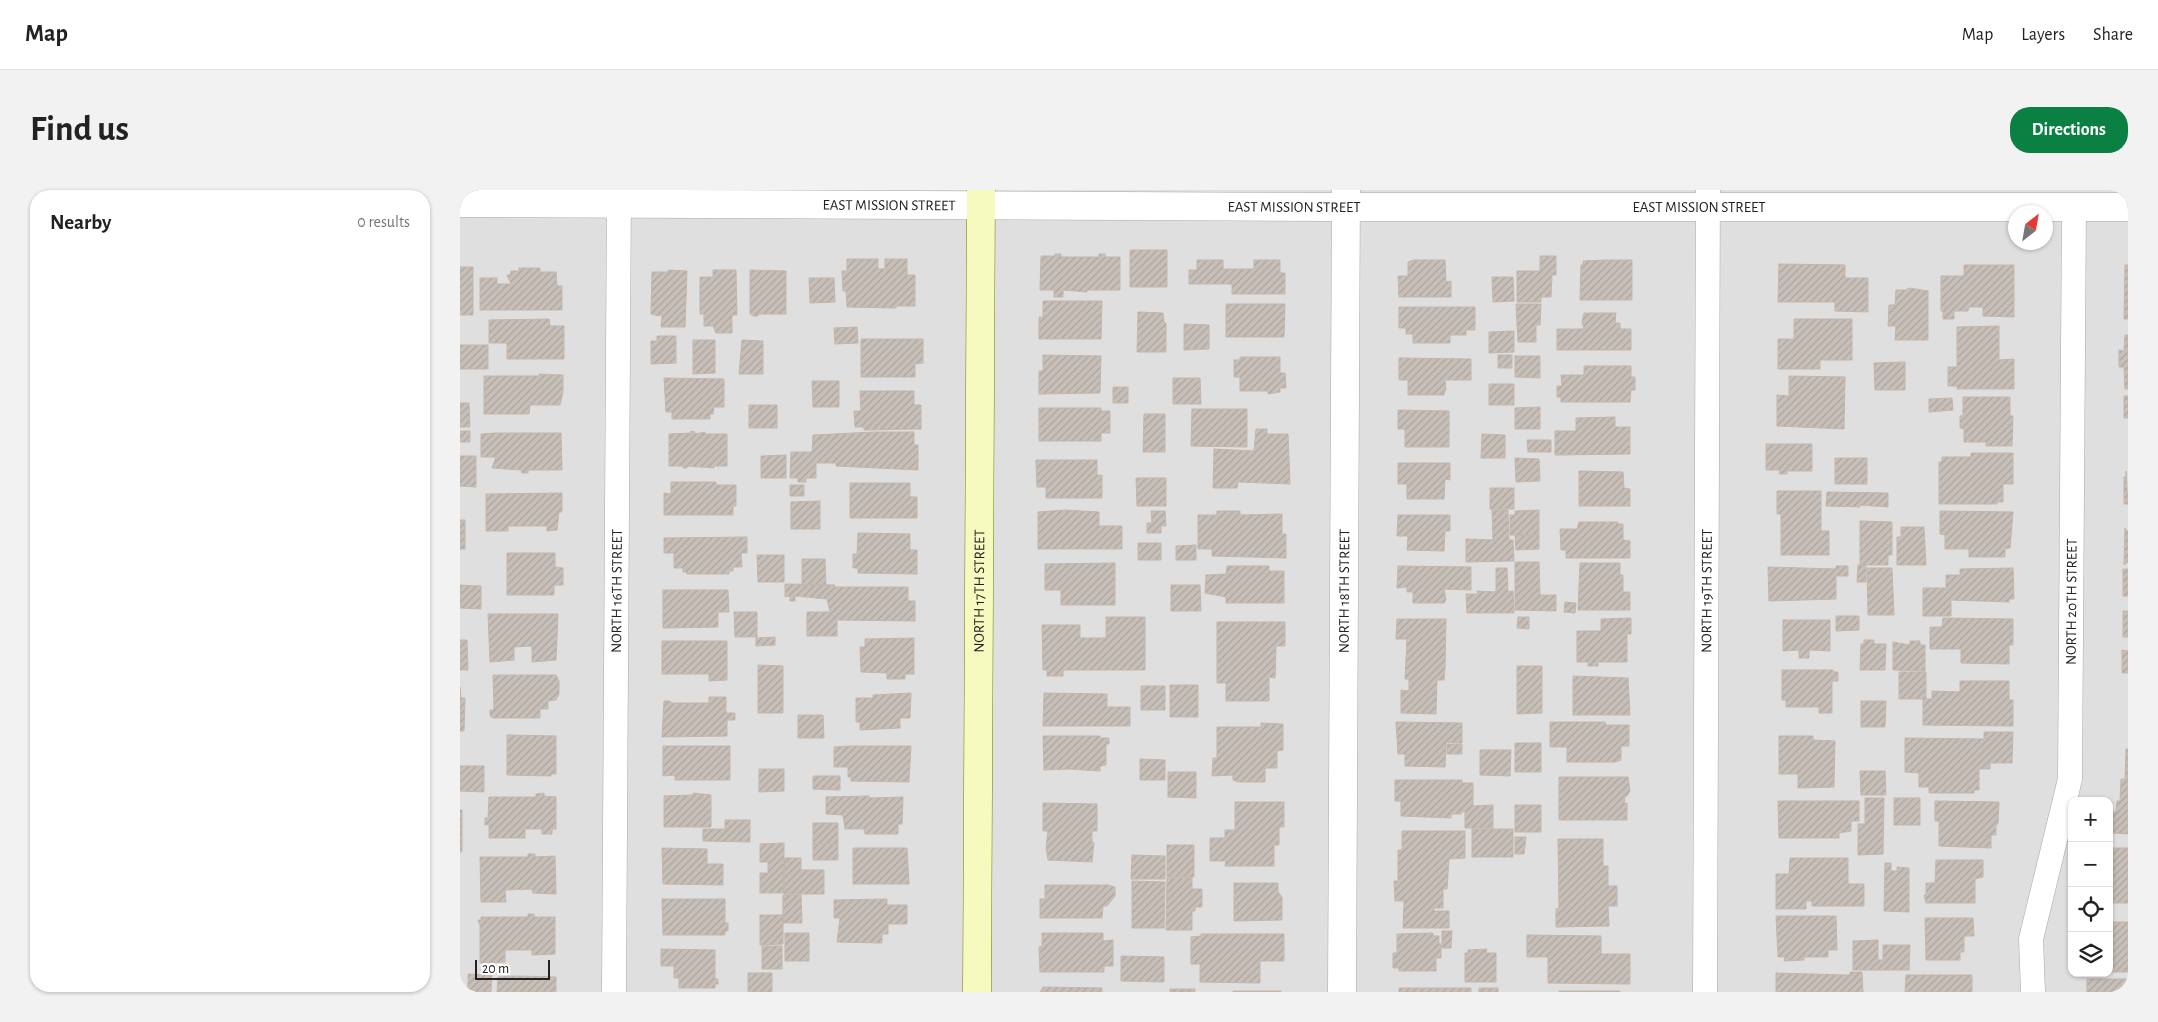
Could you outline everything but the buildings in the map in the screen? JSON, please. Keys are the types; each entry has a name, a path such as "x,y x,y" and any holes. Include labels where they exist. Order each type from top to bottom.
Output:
{"main road":[{"name":"NORTH 17TH STREET","path":"977,992 981,198"}],"street":[{"name":"EAST MISSION STREET","path":"460,203 619,197 1708,198 2128,207"},
{"name":"NORTH 16TH STREET","path":"614,992 619,197"},
{"name":"NORTH 19TH STREET","path":"1706,992 1708,198"},
{"name":"NORTH 18TH STREET","path":"1342,992 1346,199"},
{"name":"NORTH 20TH STREET","path":"2033,992 2031,939 2070,779 2074,207"}],"shaded area":[{"path":"460,190 2128,190 2128,992 460,992"}]}
